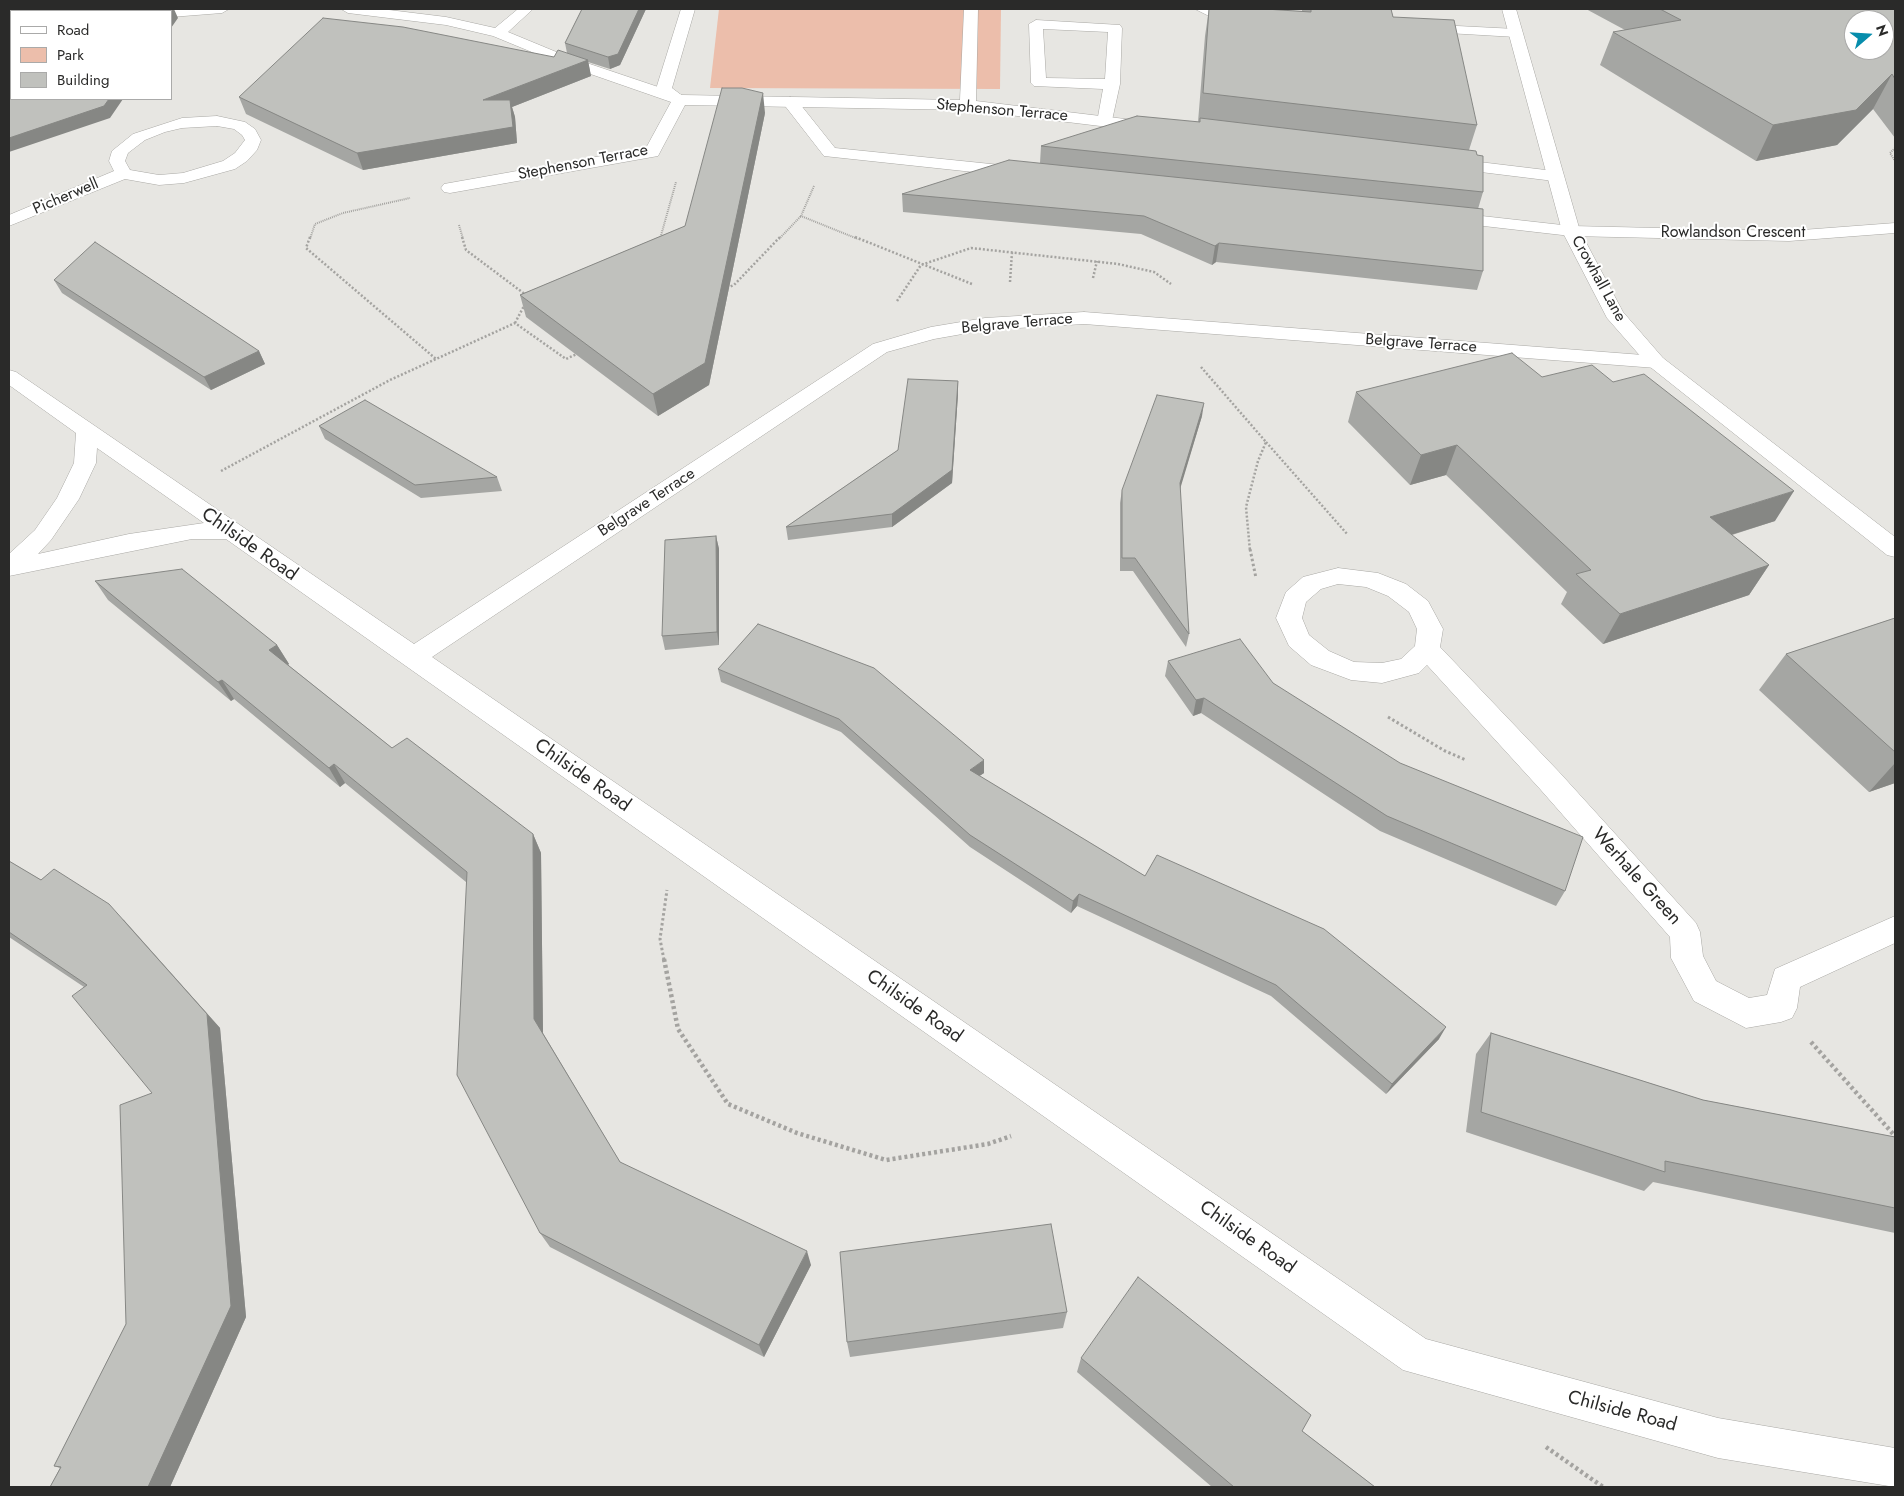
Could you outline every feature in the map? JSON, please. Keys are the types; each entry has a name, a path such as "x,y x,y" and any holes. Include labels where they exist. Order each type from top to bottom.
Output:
{"street":[{"path":"172,13 222,9"},
{"path":"355,9 446,20 498,33 560,59 680,100"},
{"path":"498,33 526,9"},
{"path":"680,100 664,89 688,9"},
{"path":"968,105 971,9"},
{"path":"1202,9 1219,17 1259,19"},
{"name":"Crowhall Lane","path":"1509,9 1554,176 1571,231 1614,314 1656,362 1895,549"},
{"path":"1105,122 1112,84 1115,28 1036,24 1039,83 1112,84"},
{"path":"1407,28 1516,34"},
{"name":"Stephenson Terrace","path":"450,188 652,152 680,100 968,105 1164,129"},
{"path":"790,102 830,152 1038,174"},
{"name":"Picherwell","path":"9,221 124,172 139,178 159,180 184,178 208,173 241,157 251,146 253,140 249,132 239,125 217,121 189,122 159,129 139,137 120,151 116,161 124,172"},
{"path":"1428,161 1554,176"},
{"name":"Rowlandson Crescent","path":"1433,216 1571,231 1789,236 1895,228"},
{"name":"Belgrave Terrace","path":"412,658 880,348 931,333 985,324 1084,318 1656,362"},
{"name":"Chilside Road","path":"9,376 177,495 1417,1356 1718,1438 1895,1468"},
{"path":"10,568 42,535 68,499 85,463 87,431"},
{"path":"10,568 174,534 192,531 230,531"},
{"path":"1338,576 1369,579 1397,590 1419,607 1430,629 1428,650 1410,666 1382,673 1351,671 1320,658 1298,640 1289,618 1295,598 1312,583 1338,576"},
{"name":"Werhale Green","path":"1428,650 1550,781 1685,932 1687,958 1705,991 1746,1013 1781,1008"},
{"path":"1781,1008 1786,979 1895,929"}],"path":[{"path":"1895,148 1890,153 1895,161"},
{"path":"652,152 683,158 658,242"},
{"path":"726,288 734,284 801,216 830,152"},
{"path":"177,495 390,380 515,323 529,297 466,250 450,188 343,213 315,224 306,248 436,359"},
{"path":"801,216 974,285"},
{"path":"880,348 889,314 922,264 971,248 1118,264 1154,272 1171,283 1177,300 1164,325 1397,590"},
{"path":"515,323 566,359 584,351"},
{"path":"1258,585 1251,560 1246,507 1258,461 1266,442"},
{"path":"1381,713 1445,750 1470,761"},
{"path":"674,840 660,939 676,1020 678,1029 728,1104 797,1133 886,1160 988,1144 1070,1116"},
{"path":"1781,1008 1895,1136"}],"green space":[{"path":"719,9 1001,9 1000,89 710,88"}],"building":[{"path":"135,9 172,9 171,10 132,10"},
{"path":"582,9 639,9 618,54 608,57 565,43"},
{"path":"1209,9 1265,9 1311,12 1311,9 1391,9 1393,17 1454,20 1477,125 1203,93"},
{"path":"1660,9 1895,9 1895,79 1892,74 1856,110 1773,125 1613,32 1681,20"},
{"path":"323,18 403,27 554,57 558,50 588,60 483,100 510,100 513,127 357,153 239,97"},
{"path":"9,52 10,100 108,100 104,106 9,138"},
{"path":"722,88 742,88 763,93 705,363 653,394 520,295 685,226"},
{"path":"1137,116 1200,122 1200,118 1476,151 1477,155 1483,156 1483,192 1041,146"},
{"path":"1009,160 1483,209 1483,271 1219,243 1215,246 1144,216 902,194"},
{"path":"95,242 259,351 204,377 54,280"},
{"path":"1512,353 1542,377 1592,365 1613,382 1644,374 1794,491 1710,517 1769,565 1620,614 1576,574 1591,570 1457,445 1421,455 1356,392"},
{"path":"908,379 958,381 952,470 892,514 786,527 898,450"},
{"path":"1157,395 1204,403 1180,483 1189,634 1135,558 1122,558 1122,490"},
{"path":"365,400 497,477 415,485 319,426"},
{"path":"716,536 717,632 662,636 665,540"},
{"path":"182,569 277,645 269,650 392,748 407,738 533,834 534,1019 620,1162 807,1251 759,1345 540,1233 457,1075 467,872 334,764 329,768 222,680 218,682 95,581"},
{"path":"1895,618 1895,752 1786,654"},
{"path":"758,624 874,668 984,760 970,770 1145,876 1157,855 1324,929 1446,1027 1392,1084 1276,985 1079,894 1073,901 970,835 839,719 718,669"},
{"path":"1240,639 1273,683 1400,763 1583,837 1565,891 1387,816 1204,698 1196,700 1168,661"},
{"path":"9,861 41,880 54,869 109,904 207,1014 231,1306 148,1487 50,1487 61,1467 54,1466 126,1324 120,1105 152,1093 72,996 87,985 9,932"},
{"path":"1491,1033 1703,1100 1895,1137 1895,1208 1665,1161 1665,1172 1481,1112"},
{"path":"1051,1224 1067,1312 847,1342 840,1252"},
{"path":"1138,1277 1311,1415 1302,1431 1375,1487 1234,1487 1081,1358"}]}
